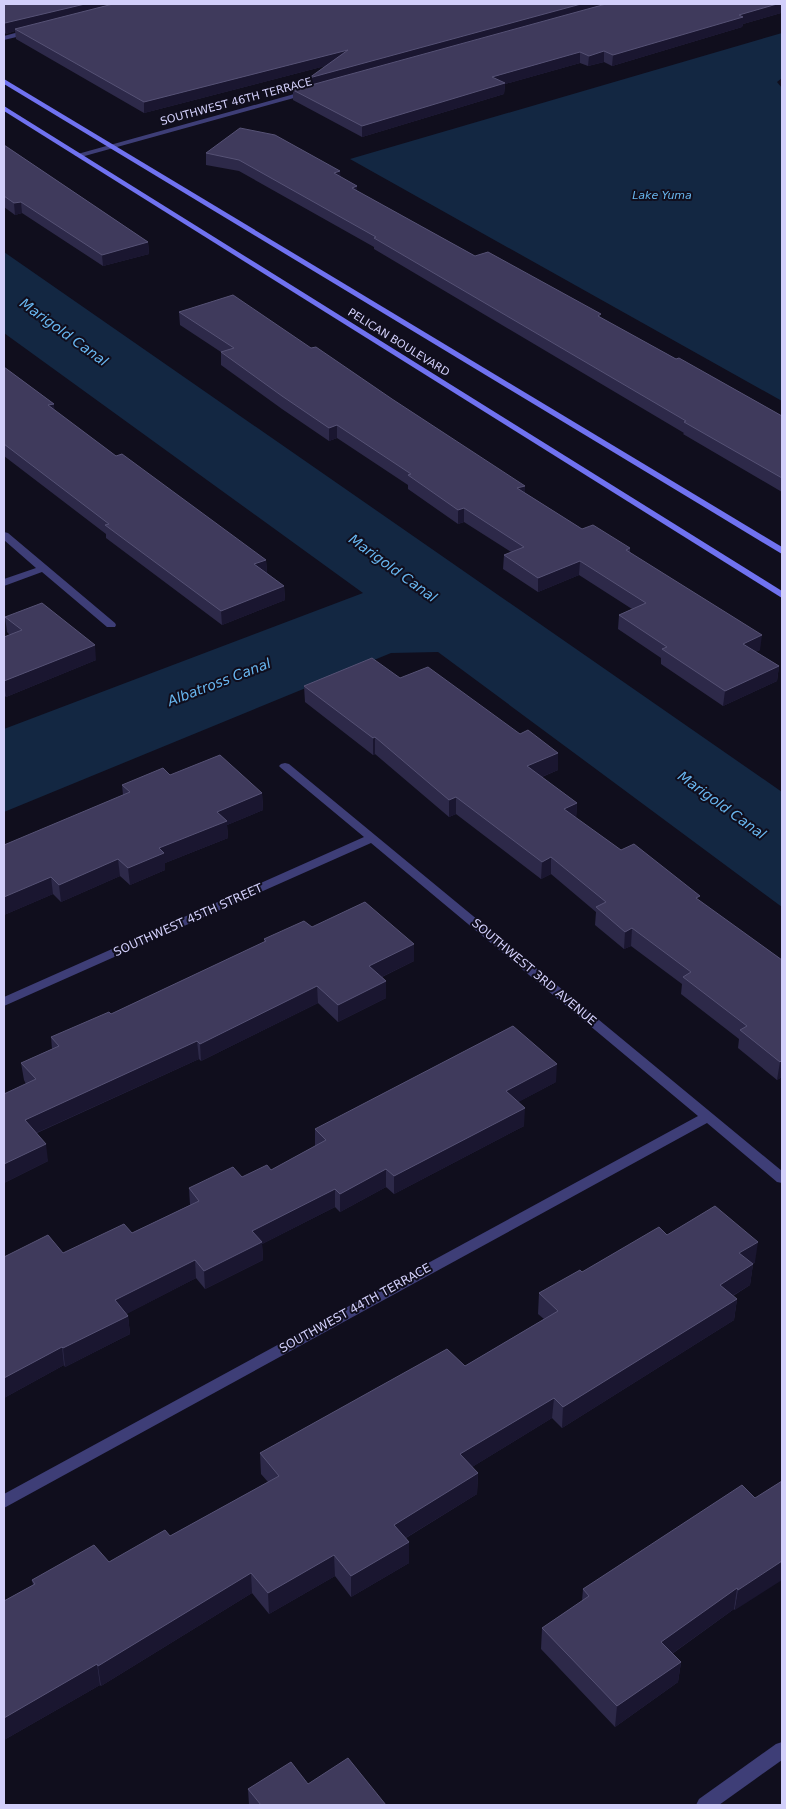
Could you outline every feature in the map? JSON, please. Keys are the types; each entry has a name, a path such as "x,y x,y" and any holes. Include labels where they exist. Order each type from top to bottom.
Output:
{"street":[{"path":"4,38 41,29"},
{"name":"PELICAN BOULEVARD","path":"4,81 115,146 782,551"},
{"name":"SOUTHWEST 46TH TERRACE","path":"78,155 318,90"},
{"name":"PELICAN BOULEVARD","path":"4,108 782,595"},
{"path":"4,535 42,569 111,625"},
{"path":"4,583 42,569"},
{"name":"SOUTHWEST 3RD AVENUE","path":"285,766 782,1178"},
{"name":"SOUTHWEST 45TH STREET","path":"4,1002 372,838"},
{"name":"SOUTHWEST 44TH TERRACE","path":"4,1502 708,1116"},
{"path":"705,1805 782,1750"}],"water":[{"name":"Lake Yuma","path":"782,33 782,78 777,82 782,88 782,401 350,159"},
{"path":"4,252 782,792 782,907 438,652 391,653 4,812 4,729 363,593 4,333"}],"building":[{"path":"4,4 85,4 5,23"},
{"path":"113,4 581,4 309,78 348,50 144,102 15,29"},
{"path":"606,4 777,4 739,15 743,17 613,55 604,51 589,56 580,52 492,77 505,83 362,126 293,90"},
{"path":"240,128 275,135 340,171 334,173 357,186 352,188 475,256 488,252 601,314 598,316 676,359 679,358 782,416 782,478 374,238 376,237 239,160 206,153"},
{"path":"4,145 148,242 102,255 21,202 14,203 4,196"},
{"path":"233,295 311,348 316,347 525,486 517,488 582,529 593,525 630,548 626,550 762,635 743,644 779,666 725,691 662,649 667,647 619,615 646,603 580,561 538,578 504,555 524,547 464,508 458,510 408,475 411,474 337,425 329,428 282,396 221,352 234,348 179,312"},
{"path":"4,367 54,404 48,405 116,456 122,454 266,560 254,564 284,586 221,611 105,525 109,524 4,444"},
{"path":"42,603 95,645 4,681 4,637 22,630 5,617"},
{"path":"372,658 400,678 428,667 520,734 528,730 558,753 527,766 577,803 564,809 621,850 634,844 700,896 696,898 782,960 782,1060 780,1062 740,1030 747,1026 683,977 691,972 632,928 625,932 596,907 606,902 551,857 542,862 456,797 449,800 375,737 373,738 304,686"},
{"path":"220,755 262,793 217,812 227,821 159,848 164,853 128,868 118,859 59,885 51,877 4,897 4,845 130,792 122,785 163,768 170,775"},
{"path":"365,902 414,944 369,966 386,981 338,1005 317,986 200,1044 197,1041 25,1120 46,1144 4,1164 4,1094 36,1079 21,1063 59,1046 51,1037 109,1012 111,1014 266,941 264,939 304,921 312,927"},
{"path":"513,1026 557,1064 506,1091 525,1108 394,1176 386,1169 340,1194 335,1189 252,1231 262,1242 204,1271 195,1260 115,1300 128,1316 62,1347 4,1378 4,1257 48,1235 63,1253 124,1224 132,1233 199,1201 189,1188 233,1167 242,1177 267,1165 271,1170 326,1140 315,1129"},
{"path":"715,1206 758,1242 739,1253 753,1264 720,1285 737,1299 563,1407 554,1398 460,1454 478,1473 394,1525 409,1542 351,1576 334,1555 268,1593 251,1573 98,1666 97,1664 4,1718 4,1601 35,1584 32,1580 94,1545 109,1562 165,1530 170,1536 279,1476 260,1453 447,1349 465,1366 558,1311 539,1293 580,1270 582,1272 659,1227 667,1235"},
{"path":"782,1481 782,1561 738,1590 737,1588 661,1642 681,1662 617,1706 542,1628 589,1596 583,1589 742,1485 755,1498"},
{"path":"348,1758 386,1805 261,1805 248,1789 291,1762 308,1784"}],"water label":[{"name":"Marigold Canal","path":"64,332"},
{"name":"Marigold Canal","path":"393,568"},
{"name":"Albatross Canal","path":"219,682"},
{"name":"Marigold Canal","path":"722,805"}]}
